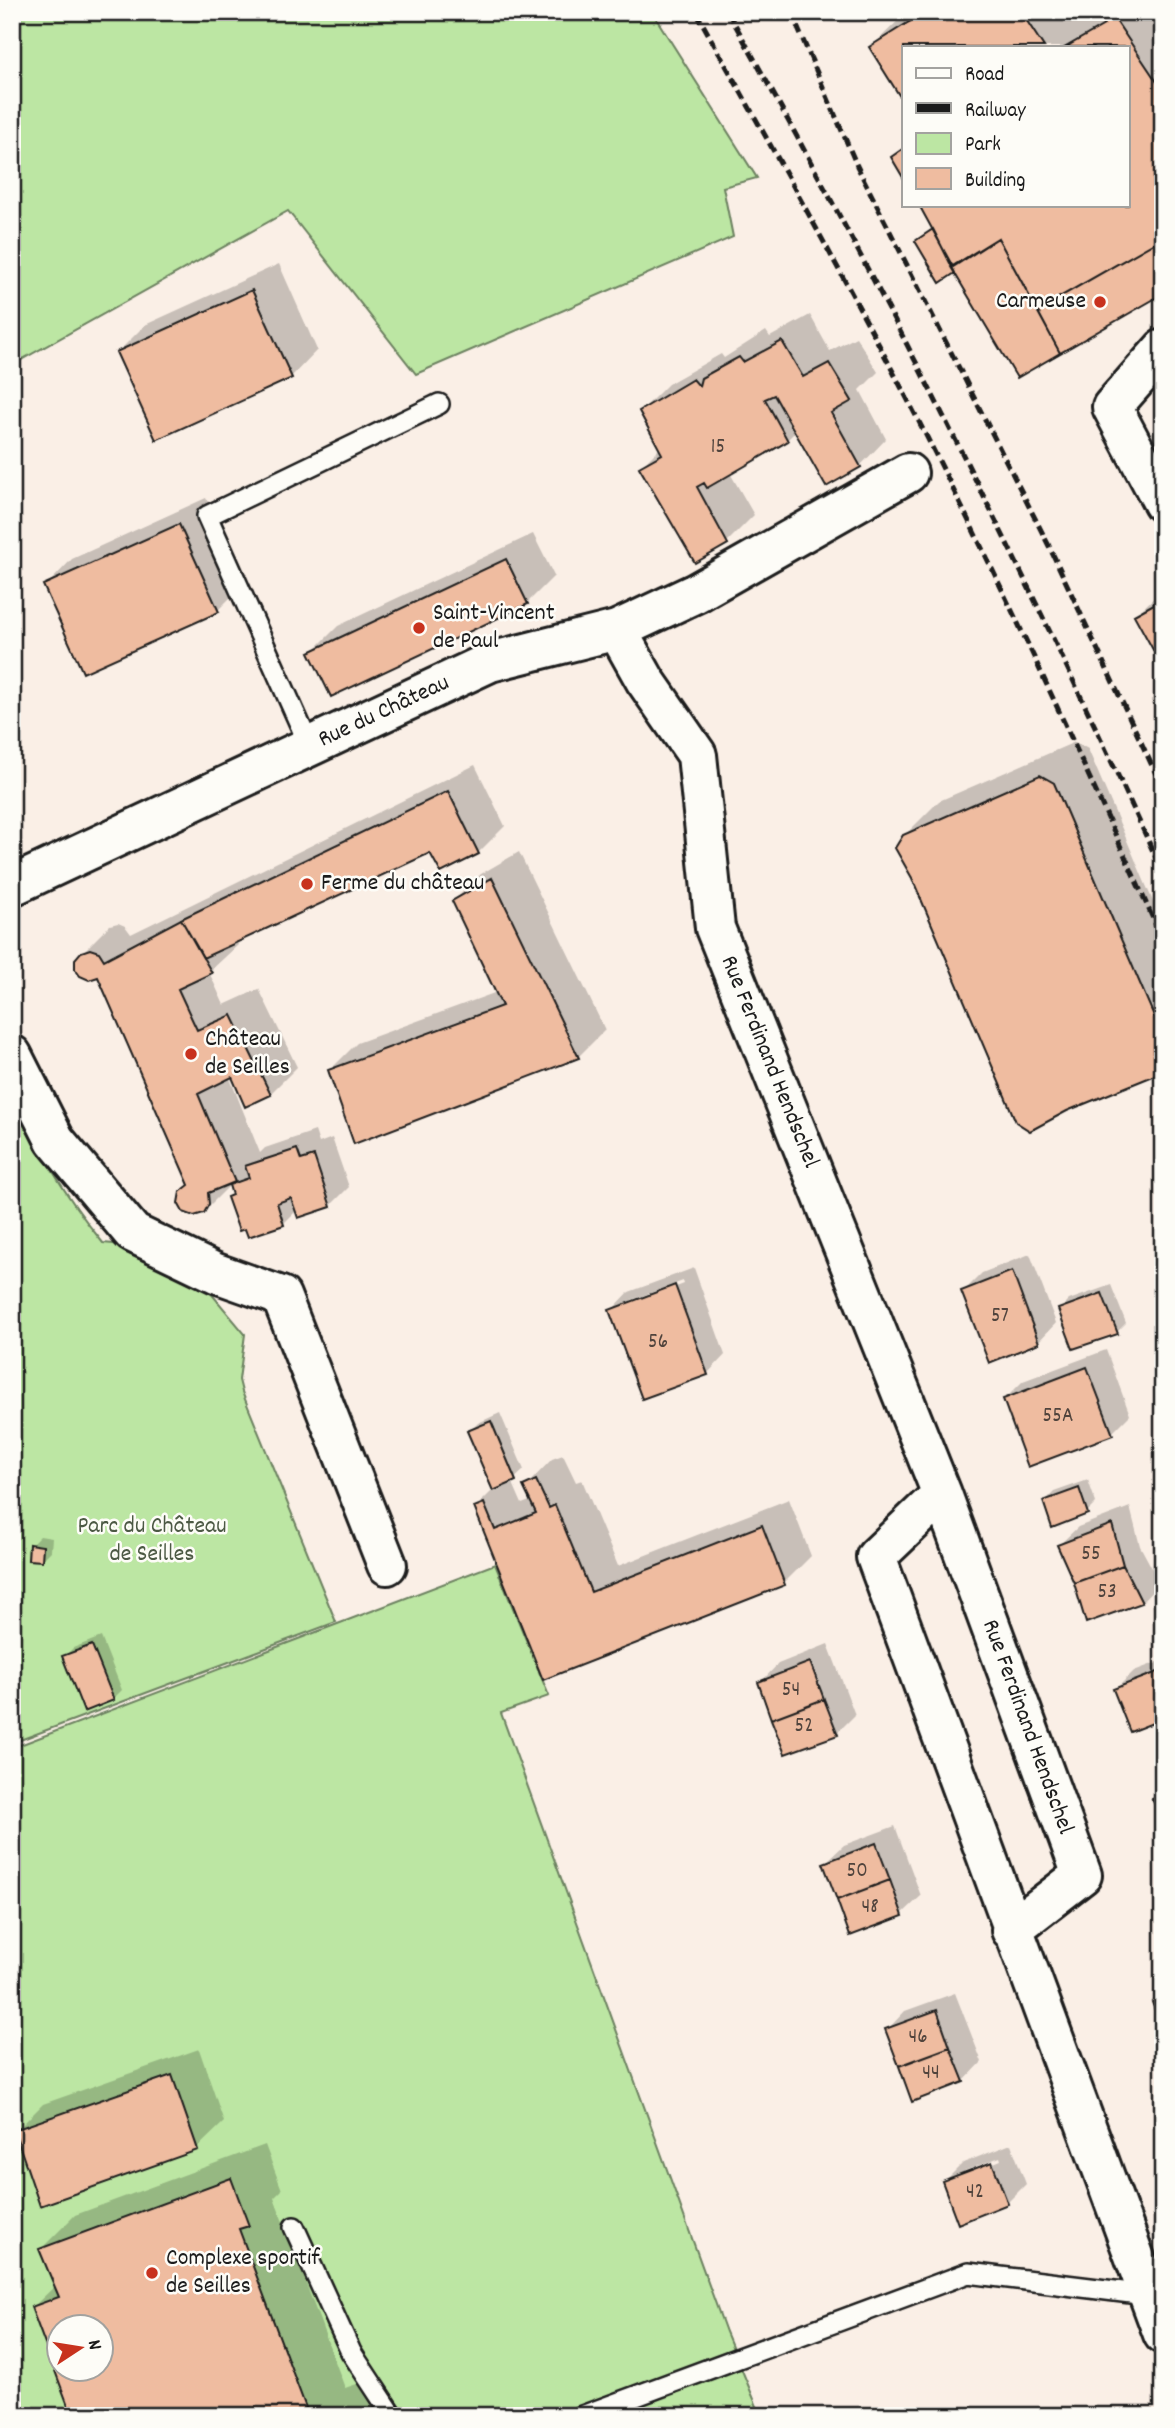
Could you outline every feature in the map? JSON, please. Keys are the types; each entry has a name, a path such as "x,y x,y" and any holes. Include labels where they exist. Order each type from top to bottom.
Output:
{"street":[{"path":"1163,349 1112,407 1163,503"},
{"name":"Rue du Château","path":"12,886 490,662 617,630 696,593 908,473"},
{"name":"Rue Ferdinand Hendschel","path":"617,630 645,680 697,755 715,928 942,1494 1082,1875 1012,1930"},
{"path":"12,1055 55,1140 133,1233 216,1273 281,1296 387,1565"},
{"path":"942,1494 876,1557 1163,2334"}],"lane":[{"path":"310,747 207,516 439,404"},
{"path":"294,2227 351,2352 393,2416"},
{"path":"582,2416 968,2273 1147,2295"}],"green space":[{"path":"12,12 652,12 757,178 723,187 733,237 416,374 288,211 12,365"},
{"name":"Parc du Château de Seilles","path":"12,1094 53,1172 103,1243 114,1244 210,1292 245,1334 239,1380 242,1392 336,1622 12,1743"},
{"path":"495,1564 549,1696 501,1713 726,2332 761,2416 12,2416 12,1748"}],"building":[{"path":"925,12 1021,12 1043,46 902,46 902,100 869,47"},
{"path":"1094,12 1110,12 1163,91 1163,238 1037,310 998,238 953,267 920,206 1130,206 1130,46 1068,46 1104,25"},
{"path":"902,149 902,176 891,157"},
{"path":"933,229 955,273 940,283 915,241"},
{"path":"998,238 1060,353 1017,378 951,267"},
{"name":"Carmeuse","path":"1163,238 1163,294 1060,353 1037,310"},
{"path":"252,290 292,378 156,440 116,352"},
{"path":"782,341 803,377 829,363 852,401 831,413 861,467 826,487 774,395 765,399 788,441 707,488 704,483 697,487 728,544 695,563 639,467 662,454 639,411 693,379 699,386 701,378 739,357 743,362"},
{"path":"179,524 219,612 83,673 43,585"},
{"name":"Saint-Vincent de Paul","path":"506,559 528,604 331,697 309,652"},
{"path":"1163,599 1163,668 1134,615"},
{"path":"1040,775 1054,783 1163,1037 1163,1072 1067,1111 1030,1131 1016,1122 912,878 895,848 903,835"},
{"name":"Ferme du château","path":"448,791 479,854 441,873 430,853 203,958 181,919"},
{"path":"492,878 579,1058 354,1144 328,1070 502,1006 452,901"},
{"name":"Château de Seilles","path":"181,919 212,973 178,989 197,1030 232,1015 271,1095 245,1107 232,1077 198,1094 235,1182 208,1193 209,1204 204,1213 194,1216 183,1212 178,1203 180,1192 189,1185 98,977 89,980 80,976 75,969 75,959 81,952 90,949 99,952 104,960"},
{"path":"297,1149 301,1160 314,1156 331,1207 298,1218 291,1198 277,1203 284,1225 248,1237 245,1229 239,1231 227,1197 232,1195 229,1185 249,1178 245,1166"},
{"path":"1012,1271 1039,1343 989,1363 961,1291"},
{"path":"675,1285 708,1375 642,1399 609,1310"},
{"path":"1102,1293 1118,1334 1073,1349 1058,1309"},
{"path":"1087,1367 1113,1435 1028,1467 1003,1399"},
{"path":"491,1421 516,1481 493,1491 467,1431"},
{"path":"536,1480 549,1508 555,1505 591,1592 762,1525 785,1585 543,1680 474,1507 484,1503 495,1530 536,1513 523,1486"},
{"path":"1079,1488 1088,1514 1052,1528 1043,1501"},
{"path":"1112,1524 1123,1565 1074,1583 1057,1545"},
{"path":"29,1544 43,1546 42,1561 28,1560"},
{"path":"1123,1565 1142,1603 1086,1623 1074,1583"},
{"path":"92,1645 114,1700 84,1712 62,1656"},
{"path":"810,1662 824,1699 771,1719 758,1682"},
{"path":"1163,1670 1163,1719 1130,1732 1113,1689"},
{"path":"824,1699 838,1735 785,1754 771,1719"},
{"path":"1163,1795 1163,1820 1152,1799"},
{"path":"876,1843 890,1880 837,1900 823,1863"},
{"path":"890,1880 903,1916 850,1936 837,1900"},
{"path":"1163,1998 1163,2032 1152,2002"},
{"path":"937,2010 950,2047 899,2066 885,2029"},
{"path":"950,2047 964,2082 912,2102 899,2066"},
{"path":"172,2075 198,2150 40,2206 14,2130"},
{"path":"992,2162 1008,2204 958,2224 942,2181"},
{"name":"Complexe sportif de Seilles","path":"231,2178 249,2226 239,2229 309,2416 72,2416 59,2382 116,2382 116,2312 46,2312 46,2347 31,2307 59,2297 39,2249"}],"railway":[{"path":"696,12 874,336 969,521 1163,941"},
{"path":"728,12 900,331 1061,654 1163,873"},
{"path":"791,12 857,166 1049,546 1163,789"}],"place":[{"name":"Carmeuse","path":"1100,302"},
{"name":"Saint-Vincent de Paul","path":"419,628"},
{"name":"Ferme du château","path":"307,884"},
{"name":"Château de Seilles","path":"191,1054"},
{"name":"Complexe sportif de Seilles","path":"152,2273"}]}
